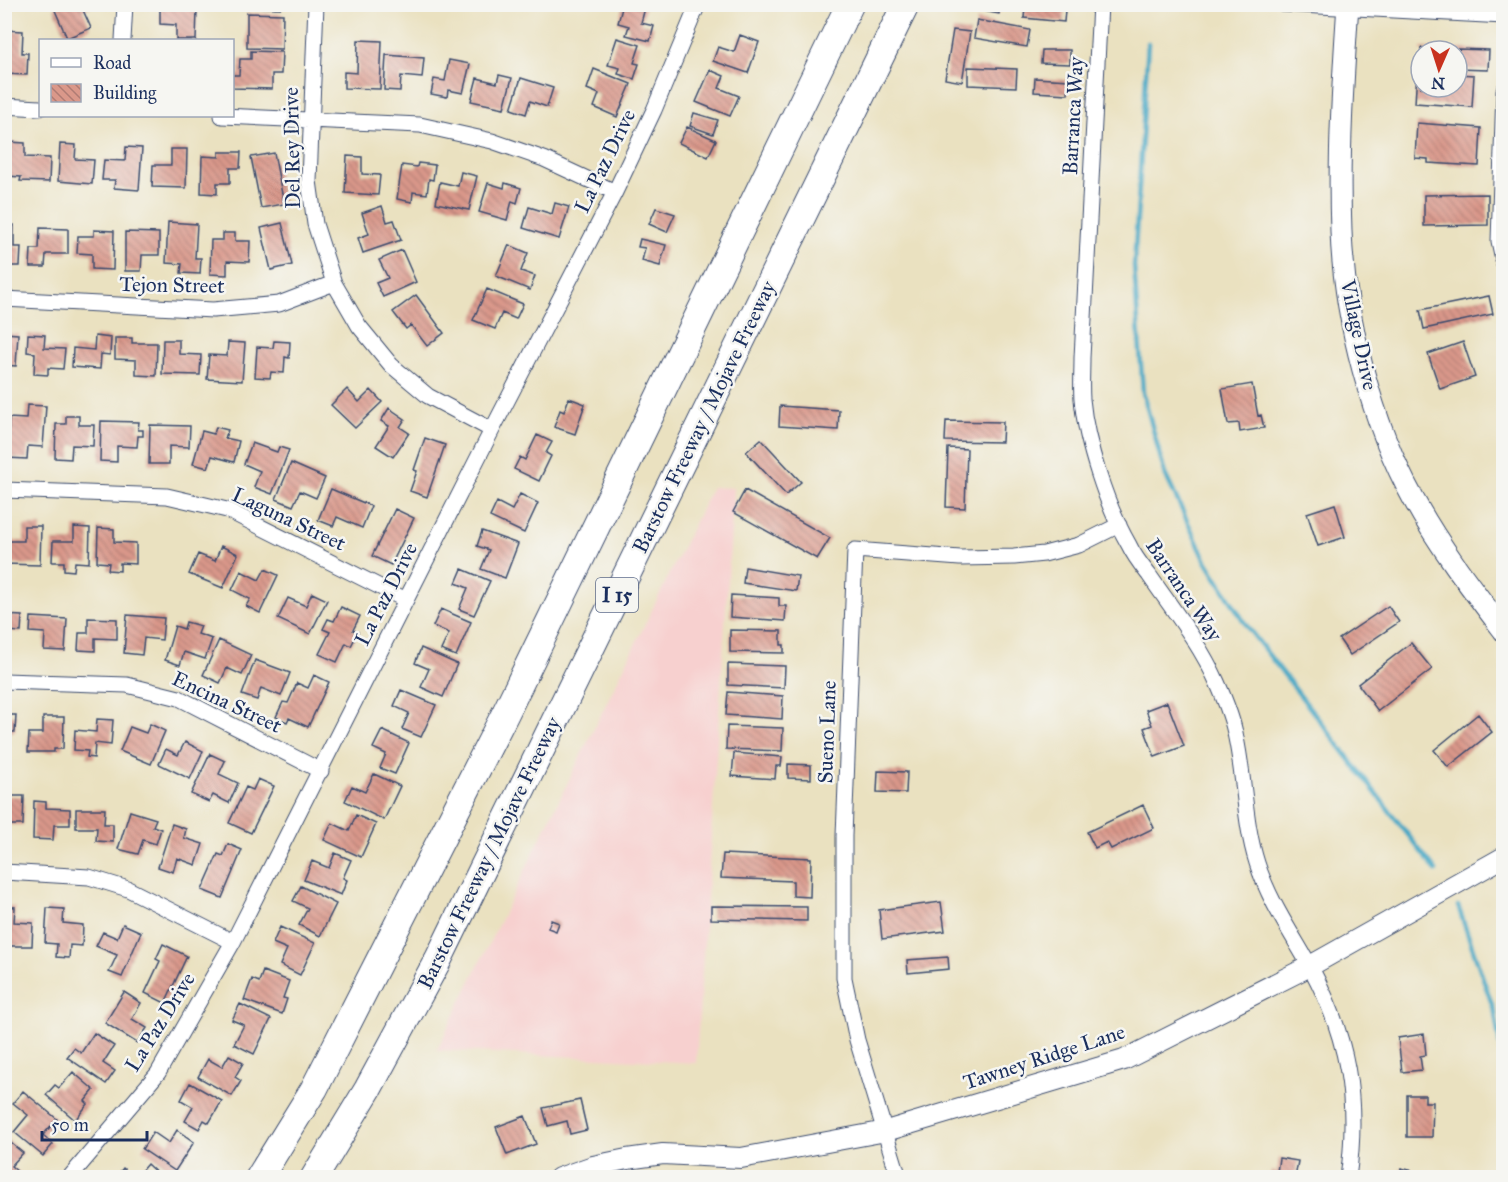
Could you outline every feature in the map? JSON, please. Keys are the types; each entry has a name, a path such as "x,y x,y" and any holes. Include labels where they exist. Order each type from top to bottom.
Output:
{"highway":[{"name":"I 15","path":"259,1178 314,1089 500,725 850,4"},
{"name":"Barstow Freeway / Mojave Freeway","path":"314,1178 368,1089 439,958 906,4"}],"main road":[{"name":"Village Drive","path":"1348,6 1341,171 1341,233 1347,291 1362,366 1382,429 1414,499 1451,560 1503,631"}],"street":[{"path":"123,39 124,4"},
{"name":"Del Rey Drive","path":"316,4 309,181 315,224 334,283 359,326 391,365 428,396 492,430"},
{"name":"La Paz Drive","path":"69,1178 158,1073 233,942 615,192 654,110 698,4"},
{"name":"Barranca Way","path":"1100,4 1082,358 1082,400 1091,446 1119,525 1129,546 1199,647 1217,682 1236,738 1248,826 1257,864 1284,921 1327,999 1347,1060 1353,1116 1348,1178"},
{"path":"1282,4 1503,16"},
{"path":"1503,90 1499,241 1503,264"},
{"path":"4,106 39,108"},
{"path":"234,116 420,125 492,141 544,159 615,192"},
{"name":"Tejon Street","path":"4,300 213,310 279,304 334,283"},
{"name":"Laguna Street","path":"4,490 167,496 227,510 406,600"},
{"name":"Sueno Lane","path":"899,1178 857,1040 844,978 844,836 855,550 960,558 1014,557 1044,554 1079,545 1119,525"},
{"name":"Encina Street","path":"4,681 127,685 179,698 321,771"},
{"name":"Tawney Ridge Lane","path":"559,1178 593,1166 627,1159 663,1154 741,1158 886,1131 1124,1060 1310,966 1503,857"},
{"path":"4,872 89,877 128,889 233,942"}],"shaded area":[{"path":"712,487 734,488 696,1063 437,1050"}],"building":[{"path":"61,4 95,4 83,10 91,28 67,38 54,8"},
{"path":"247,4 281,4 281,8 247,7"},
{"path":"623,4 646,4 641,23 654,26 650,41 626,35 629,26 618,23"},
{"path":"983,4 1001,4 999,14 982,11"},
{"path":"1025,7 1065,10 1064,22 1024,18"},
{"path":"160,8 197,10 196,39 176,39 176,25 160,24"},
{"path":"247,13 283,14 282,49 247,48"},
{"path":"977,20 1030,30 1027,47 974,38"},
{"path":"4,30 23,31 22,53 28,53 27,75 4,74"},
{"path":"953,30 970,32 962,82 945,79"},
{"path":"740,35 759,42 748,73 713,61 718,47 734,52"},
{"path":"617,38 640,45 634,63 639,64 634,79 618,74 620,68 608,65"},
{"path":"358,40 382,41 380,89 344,88 344,72 357,73"},
{"path":"1469,49 1489,50 1488,70 1469,69"},
{"path":"1042,50 1070,50 1070,64 1041,63"},
{"path":"251,51 282,52 281,74 272,74 272,89 234,88 234,75 239,75 240,59 251,59"},
{"path":"386,55 424,58 422,78 401,76 400,91 384,90"},
{"path":"449,60 470,64 463,93 448,90 447,97 431,94 434,79 445,81"},
{"path":"968,67 1017,69 1016,87 968,85"},
{"path":"594,69 631,84 617,117 594,107 599,94 587,89"},
{"path":"710,70 724,76 719,88 739,96 730,116 696,102"},
{"path":"499,75 512,78 504,108 471,101 477,78 497,83"},
{"path":"1469,75 1474,75 1472,107 1415,103 1415,99 1469,99"},
{"path":"521,78 553,88 547,107 530,101 526,114 511,109"},
{"path":"1035,78 1069,80 1068,94 1034,92"},
{"path":"694,113 718,120 713,134 690,126"},
{"path":"1417,123 1481,128 1479,166 1428,163 1428,159 1415,158"},
{"path":"687,127 716,140 708,157 679,143"},
{"path":"9,142 25,143 25,157 50,158 49,182 20,181 21,177 8,176"},
{"path":"60,144 76,145 75,159 94,160 92,184 58,181"},
{"path":"126,147 142,148 139,190 114,188 115,180 102,180 104,160 125,161"},
{"path":"171,149 187,149 186,188 152,187 153,165 171,165"},
{"path":"219,152 241,152 240,168 230,168 230,183 217,183 217,194 201,193 202,156 219,157"},
{"path":"274,153 284,204 261,208 251,157"},
{"path":"347,156 362,157 362,174 380,175 378,195 345,193"},
{"path":"418,163 435,165 433,180 429,179 427,194 413,192 412,202 397,199 402,165 417,167"},
{"path":"461,172 477,176 469,210 436,203 440,182 458,186"},
{"path":"488,183 504,188 505,183 521,188 517,203 512,201 507,220 479,212"},
{"path":"1488,194 1488,225 1424,226 1424,195"},
{"path":"555,203 569,207 559,239 523,228 529,207 552,214"},
{"path":"382,206 387,222 394,220 401,240 363,253 358,238 369,234 362,213"},
{"path":"656,208 675,214 667,232 649,224"},
{"path":"168,222 197,224 195,258 201,258 200,274 181,273 182,264 166,263"},
{"path":"282,223 292,265 271,270 261,228"},
{"path":"4,225 14,225 14,247 21,247 20,266 5,266"},
{"path":"40,228 68,229 68,254 46,254 45,267 30,267 31,249 39,249"},
{"path":"94,230 114,231 113,270 92,269 92,254 77,253 78,236 94,236"},
{"path":"125,232 159,233 159,255 142,255 141,271 125,271"},
{"path":"223,233 235,233 235,241 250,241 249,262 227,261 227,275 210,274 211,240 223,240"},
{"path":"640,239 666,245 660,266 642,261 645,248 638,247"},
{"path":"509,245 528,253 521,271 535,276 530,290 496,276"},
{"path":"402,250 416,282 383,297 376,283 388,278 379,260"},
{"path":"487,289 523,304 516,319 502,313 495,329 473,320"},
{"path":"416,295 444,333 427,346 411,325 406,329 393,312"},
{"path":"1489,296 1493,314 1424,329 1420,310"},
{"path":"4,333 18,334 16,366 4,365"},
{"path":"28,334 45,335 44,348 65,349 63,369 48,368 48,375 34,374 35,353 27,352"},
{"path":"95,336 111,338 110,355 101,354 100,369 72,367 73,348 94,350"},
{"path":"115,338 132,338 132,343 157,343 156,376 136,375 136,360 115,359"},
{"path":"163,340 179,340 179,354 201,355 200,375 162,374"},
{"path":"274,341 290,342 289,358 285,357 284,373 271,372 270,378 255,377 257,347 273,348"},
{"path":"228,342 245,343 242,381 207,379 209,355 227,356"},
{"path":"1463,342 1475,377 1440,389 1428,354"},
{"path":"1252,384 1258,416 1261,415 1264,428 1240,432 1239,423 1228,424 1222,389"},
{"path":"347,389 359,402 371,390 382,402 355,428 331,405"},
{"path":"569,398 585,404 575,434 554,427 560,410 564,412"},
{"path":"27,405 46,406 43,447 28,446 27,459 7,458 9,418 26,419"},
{"path":"780,406 839,410 838,430 779,426"},
{"path":"389,408 405,419 400,427 409,433 393,457 376,446 389,426 381,421"},
{"path":"66,416 79,416 79,425 94,425 93,446 72,445 71,459 55,458 56,424 66,424"},
{"path":"101,421 139,422 138,430 143,430 143,436 138,436 137,447 117,446 117,462 100,461"},
{"path":"946,421 1003,422 1002,442 945,441"},
{"path":"150,425 190,426 189,447 169,446 169,464 149,464"},
{"path":"216,427 228,430 225,438 239,441 234,462 212,456 208,468 193,464 202,431 214,434"},
{"path":"537,435 552,442 546,453 551,456 539,481 514,469 520,457 525,460"},
{"path":"425,438 445,445 427,497 410,491 417,471 414,470"},
{"path":"761,439 801,482 786,495 746,452"},
{"path":"252,443 277,452 279,447 289,450 272,494 254,487 260,471 244,464"},
{"path":"948,448 967,449 965,508 946,507"},
{"path":"291,463 325,478 316,498 300,491 293,506 276,499"},
{"path":"331,489 371,506 362,528 337,517 333,526 318,520"},
{"path":"745,490 830,538 817,559 733,512"},
{"path":"520,494 538,503 524,533 490,517 497,502 512,510"},
{"path":"1335,504 1345,537 1318,546 1307,513"},
{"path":"395,509 414,518 391,565 372,556"},
{"path":"24,526 41,526 40,565 4,564 5,541 24,541"},
{"path":"74,527 90,528 89,563 75,562 74,571 64,570 64,562 52,562 53,541 74,541"},
{"path":"98,528 114,529 114,542 136,543 136,564 120,563 120,571 108,570 109,563 97,562"},
{"path":"482,531 518,544 505,578 481,569 489,550 477,546"},
{"path":"221,546 238,554 223,588 189,574 198,554 215,561"},
{"path":"745,567 798,576 796,591 743,583"},
{"path":"265,569 278,575 260,613 246,606 250,599 232,590 241,571 259,580"},
{"path":"462,569 490,581 474,615 459,609 468,588 456,583"},
{"path":"312,593 327,600 310,634 278,619 288,598 306,606"},
{"path":"731,595 779,598 779,606 786,606 785,621 730,617"},
{"path":"1388,606 1399,622 1350,655 1339,639"},
{"path":"341,607 360,616 353,630 358,632 351,646 346,643 337,662 319,654 330,632 323,629 328,619 334,621"},
{"path":"441,609 471,622 456,656 441,650 449,633 433,626"},
{"path":"4,615 22,616 21,632 7,631 6,638 4,638"},
{"path":"127,615 164,618 162,640 144,638 142,655 124,653"},
{"path":"31,617 67,619 65,651 44,650 45,633 30,632"},
{"path":"88,618 117,619 117,639 95,638 95,651 78,650 79,633 88,633"},
{"path":"186,622 201,626 198,634 212,639 205,659 184,652 180,665 165,660 175,626 184,629"},
{"path":"730,630 781,631 781,645 784,645 784,653 730,652"},
{"path":"219,640 251,655 242,675 227,668 220,683 203,675"},
{"path":"1411,643 1432,669 1378,711 1358,684"},
{"path":"421,648 457,664 443,697 421,687 429,669 415,663"},
{"path":"255,660 290,673 281,696 261,688 257,700 242,695"},
{"path":"728,664 785,666 784,688 728,685"},
{"path":"314,675 329,682 308,727 289,718 287,722 276,717 283,702 288,703 297,683 308,688"},
{"path":"401,690 436,705 421,737 402,729 409,713 394,706"},
{"path":"728,692 783,696 782,719 726,715"},
{"path":"1167,702 1184,746 1155,757 1144,728 1152,725 1146,710"},
{"path":"1478,714 1492,732 1448,767 1434,750"},
{"path":"4,715 16,715 15,732 4,732"},
{"path":"43,717 64,717 63,749 54,749 54,752 28,752 29,733 43,733"},
{"path":"97,719 113,720 111,745 95,743 94,758 87,757 88,751 74,750 75,730 96,732"},
{"path":"150,724 165,731 151,764 120,751 130,727 146,733"},
{"path":"727,726 783,728 782,751 726,749"},
{"path":"382,730 409,743 395,774 380,768 386,754 373,748"},
{"path":"185,742 203,751 190,779 159,764 166,749 178,755"},
{"path":"734,753 782,757 781,766 776,766 775,779 732,776"},
{"path":"210,754 225,761 219,774 238,783 229,803 213,795 209,802 191,794"},
{"path":"788,764 811,765 811,779 788,778"},
{"path":"878,771 907,772 906,793 877,792"},
{"path":"374,774 400,786 384,820 345,801 352,786 365,792"},
{"path":"258,779 274,786 251,833 229,823 246,787 253,790"},
{"path":"4,796 24,796 23,825 7,825 7,839 4,839"},
{"path":"34,801 46,802 46,808 70,809 70,825 54,825 53,840 33,839"},
{"path":"1143,805 1154,828 1111,849 1107,842 1095,848 1087,832"},
{"path":"76,809 105,809 104,824 113,824 113,842 96,841 97,828 76,828"},
{"path":"130,811 156,819 153,826 161,829 156,844 143,840 138,854 118,849"},
{"path":"356,815 376,824 361,857 324,840 332,823 349,831"},
{"path":"172,824 186,829 184,838 203,844 196,865 177,858 173,872 158,867"},
{"path":"228,844 242,850 222,898 202,890 218,854 223,856"},
{"path":"335,853 351,860 343,878 347,880 341,895 304,880 312,861 329,868"},
{"path":"723,854 811,858 810,897 793,896 793,881 721,878"},
{"path":"301,886 336,904 320,936 299,925 308,908 293,901"},
{"path":"941,902 945,931 882,939 879,910"},
{"path":"4,906 15,907 14,922 33,923 32,946 4,946"},
{"path":"711,906 807,907 807,921 711,919"},
{"path":"47,908 64,909 63,923 83,925 82,946 70,945 69,958 56,957 57,944 45,943"},
{"path":"551,920 559,923 556,931 548,928"},
{"path":"123,924 141,932 122,977 109,972 117,955 96,946 103,932 117,938"},
{"path":"280,927 315,943 300,975 280,965 287,949 273,943"},
{"path":"163,944 187,956 165,1003 145,993 160,961 156,959"},
{"path":"948,957 949,969 908,973 907,960"},
{"path":"263,971 289,981 283,998 287,999 282,1014 244,1000 252,979 259,982"},
{"path":"124,992 141,1003 132,1019 147,1028 137,1043 105,1023"},
{"path":"240,1004 271,1019 254,1054 234,1044 244,1025 232,1020"},
{"path":"94,1033 114,1046 103,1063 115,1071 106,1084 67,1057 74,1048 81,1053"},
{"path":"1424,1034 1426,1055 1420,1056 1422,1070 1402,1072 1398,1038"},
{"path":"229,1055 243,1063 235,1077 241,1081 232,1096 198,1077 208,1059 222,1067"},
{"path":"73,1072 94,1090 85,1101 88,1104 75,1120 46,1095 55,1085 59,1088"},
{"path":"190,1083 222,1101 209,1123 204,1120 199,1129 185,1121 193,1107 181,1100"},
{"path":"23,1091 57,1119 43,1135 53,1144 43,1156 14,1132 28,1115 13,1103"},
{"path":"1407,1095 1425,1095 1425,1102 1433,1102 1432,1137 1407,1137"},
{"path":"580,1100 587,1130 570,1134 567,1121 548,1126 543,1108"},
{"path":"525,1116 536,1144 507,1155 496,1127"},
{"path":"177,1130 194,1142 175,1171 142,1149 153,1132 169,1143"},
{"path":"6,1139 23,1153 11,1166 25,1178 4,1178 4,1141"},
{"path":"1279,1158 1298,1161 1295,1178 1270,1178 1271,1171 1277,1172"},
{"path":"147,1164 162,1178 135,1178"},
{"path":"123,1168 134,1178 115,1178"},
{"path":"1401,1168 1422,1173 1421,1178 1399,1178"}],"waterway":[{"path":"1148,43 1134,266 1143,393 1165,474 1206,561 1248,628 1436,871"},
{"path":"1458,906 1495,1013 1504,1071"}]}
